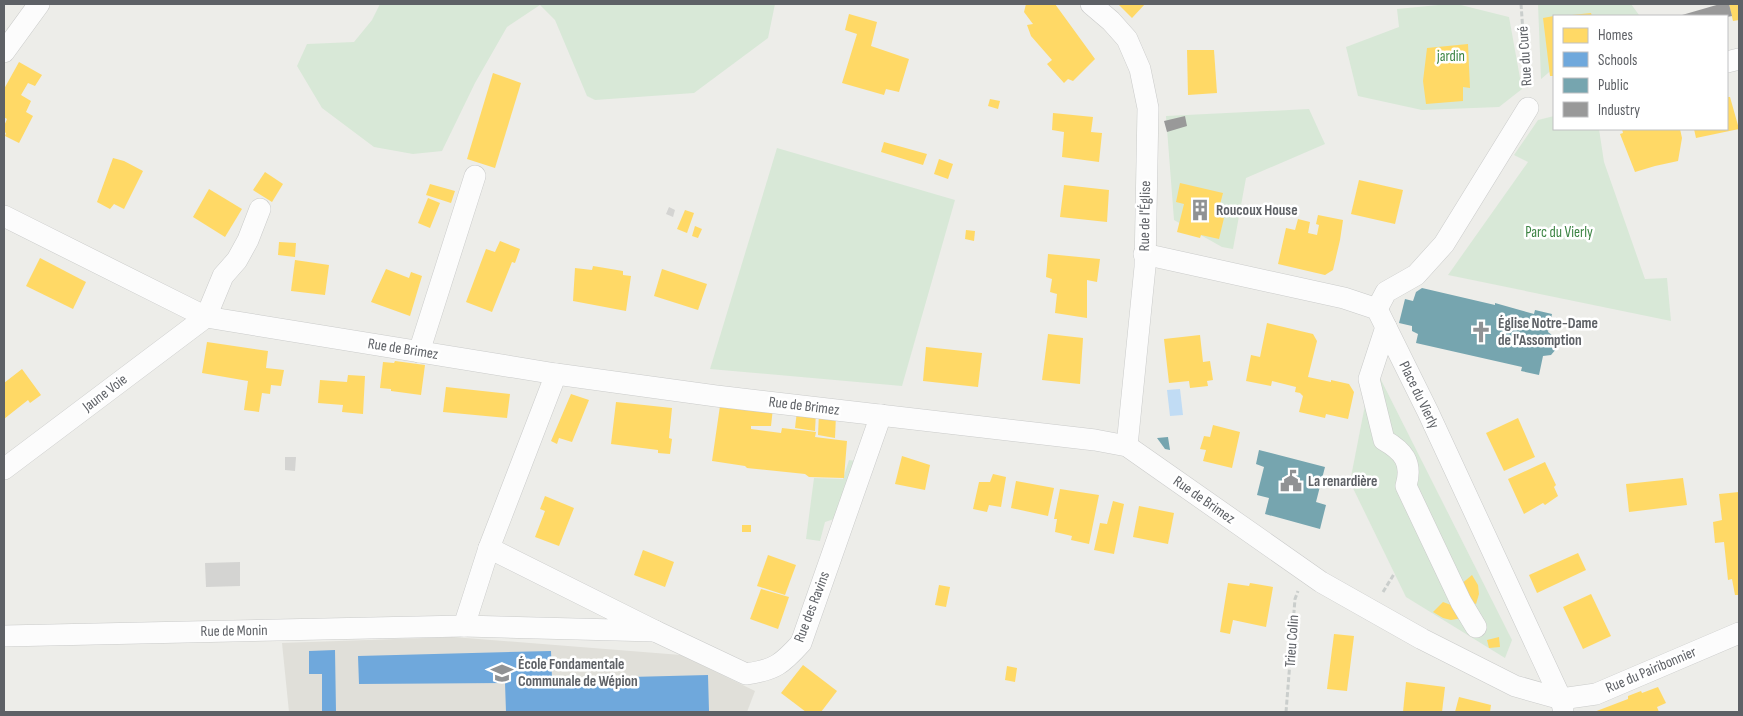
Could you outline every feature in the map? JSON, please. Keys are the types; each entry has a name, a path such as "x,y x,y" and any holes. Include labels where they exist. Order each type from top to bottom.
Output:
{"street":[{"path":"4,52 38,4"},
{"name":"Rue de l'Église","path":"1091,4 1111,21 1127,39 1140,69 1148,108 1145,267 1127,446"},
{"path":"1476,627 1461,602 1406,486 1409,476 1408,462 1398,448 1384,440 1369,379 1386,292 1416,276 1444,244 1528,108"},
{"path":"419,352 475,176"},
{"path":"206,317 223,276 237,260 248,240 260,209"},
{"name":"Rue de Brimez","path":"4,216 206,317 556,374 726,397 1094,440 1127,446 1305,572 1422,639 1515,686 1563,706"},
{"path":"1144,254 1344,298 1382,318"},
{"name":"Jaune Voie","path":"4,469 206,317"},
{"name":"Place du Vierly","path":"1382,318 1428,412 1563,706"},
{"path":"464,626 489,548 556,374"},
{"name":"Rue des Ravins","path":"655,630 746,674 763,671 782,663 801,643 880,415"},
{"path":"489,548 655,630"},
{"name":"Rue de Monin","path":"4,636 464,626 655,630"},
{"name":"Rue du Pairibonnier","path":"1563,706 1596,694 1739,633"}],"path":[{"name":"Rue du Curé","path":"1521,4 1528,108"},
{"name":"Trieu Colin","path":"1286,712 1295,599 1305,572"}],"shaded area":[{"name":"École Fondamentale Communale de Wépion","path":"453,637 681,655 755,691 747,712 289,712 282,643"}],"green space":[{"path":"380,4 775,4 768,38 694,93 595,100 587,96 555,20 540,5 507,27 475,83 442,151 413,154 374,147 322,108 297,66 307,44 354,42 372,20"},
{"name":"jardin","path":"1457,4 1509,17 1522,89 1499,107 1422,110 1358,96 1346,47 1399,27 1397,9"},
{"path":"1538,4 1631,4 1639,15 1553,15 1553,69 1541,79"},
{"path":"1309,109 1325,144 1246,178 1233,249 1222,247 1174,220 1166,116"},
{"name":"Parc du Vierly","path":"1553,116 1553,130 1599,130 1604,162 1645,279 1667,278 1671,321 1448,275 1528,162 1514,155 1538,120"},
{"path":"777,148 955,200 902,386 710,369"},
{"path":"1373,364 1512,640 1505,658 1406,597 1350,482"},
{"path":"849,460 855,461 837,518 825,522 820,541 806,539 814,478 843,479"}],"water":[{"path":"1180,389 1183,415 1170,416 1167,390"}],"building: Homes":[{"path":"1026,4 1055,4 1095,59 1073,81 1068,79 1064,83 1047,64 1052,60 1031,36 1027,25 1033,24 1024,12"},
{"path":"1118,4 1145,4 1132,18"},
{"path":"1729,4 1739,4 1739,20 1733,21"},
{"path":"1591,13 1592,15 1572,15"},
{"path":"849,14 877,22 871,46 909,59 899,92 886,89 884,95 842,83 857,34 845,30"},
{"path":"1553,16 1553,76 1550,76 1543,18"},
{"path":"1468,44 1470,88 1463,87 1463,101 1426,104 1423,81 1427,48"},
{"path":"1187,50 1214,50 1217,93 1188,95"},
{"path":"19,62 42,75 35,86 28,83 21,95 31,101 26,112 33,116 19,143 5,136 4,126 7,119 4,117 4,89"},
{"path":"493,73 521,83 495,168 467,159"},
{"path":"1728,97 1730,97 1739,129 1696,138 1694,130 1728,130"},
{"path":"990,99 1000,101 998,109 988,106"},
{"path":"1053,113 1093,117 1091,132 1102,133 1099,162 1062,157 1064,132 1052,130"},
{"path":"1622,130 1680,130 1682,138 1678,161 1635,172 1620,134 1623,133"},
{"path":"884,142 927,154 923,165 881,152"},
{"path":"113,158 124,161 143,171 124,209 114,204 110,209 97,202"},
{"path":"939,159 953,164 948,179 934,174"},
{"path":"265,172 283,184 272,202 253,190"},
{"path":"1359,180 1403,190 1395,224 1351,214"},
{"name":"Roucoux House","path":"1180,183 1223,193 1217,216 1224,218 1219,239 1201,235 1200,238 1177,232 1184,204 1176,202"},
{"path":"430,184 455,191 451,203 426,195"},
{"path":"1064,185 1109,190 1107,222 1060,217"},
{"path":"209,189 242,209 225,237 193,217"},
{"path":"428,198 440,203 430,228 418,223"},
{"path":"685,210 694,213 687,233 677,229"},
{"path":"1318,215 1343,220 1333,270 1325,275 1278,264 1286,228 1295,230 1298,219 1310,222 1308,233 1317,235 1319,225 1316,224"},
{"path":"695,226 702,229 698,238 692,236"},
{"path":"966,230 975,231 974,241 965,239"},
{"path":"500,241 520,249 515,263 512,262 492,312 466,302 486,249 495,252"},
{"path":"279,242 296,243 295,257 278,255"},
{"path":"1048,254 1100,259 1097,282 1087,280 1087,318 1055,313 1057,294 1050,292 1052,279 1046,277"},
{"path":"40,258 86,282 73,309 26,286"},
{"path":"295,260 329,265 325,295 291,291"},
{"path":"593,266 623,271 623,275 631,276 626,311 573,301 575,268 592,270"},
{"path":"386,269 409,278 411,272 422,276 410,316 371,302"},
{"path":"662,269 707,284 698,310 654,296"},
{"path":"1267,323 1313,334 1317,341 1308,377 1349,384 1354,392 1348,419 1326,414 1325,418 1299,412 1303,396 1295,392 1296,387 1272,381 1271,386 1246,381 1251,355 1260,357"},
{"path":"1048,334 1083,338 1080,384 1042,380"},
{"path":"1200,335 1203,362 1210,361 1213,380 1207,381 1208,386 1190,388 1189,381 1169,383 1164,339"},
{"path":"207,342 268,351 266,368 284,370 281,386 271,385 270,394 262,393 259,412 244,410 248,381 202,373"},
{"path":"926,347 982,353 978,387 923,381"},
{"path":"395,361 425,365 421,395 380,388 383,362 394,363"},
{"path":"22,369 41,395 30,403 28,400 4,419 4,383"},
{"path":"348,375 365,376 363,414 342,412 343,405 318,403 320,380 347,382"},
{"path":"446,387 510,394 507,418 443,412"},
{"path":"571,394 589,400 572,442 559,438 557,444 551,441"},
{"path":"721,399 773,408 771,426 751,426 751,429 781,433 782,428 816,432 815,437 847,441 844,478 809,477 805,474 747,468 745,466 712,461"},
{"path":"616,402 672,408 669,438 672,439 670,454 658,453 658,450 611,444"},
{"path":"797,411 816,412 815,431 795,428"},
{"path":"819,413 836,415 835,438 818,435"},
{"path":"1518,418 1535,457 1504,471 1486,433"},
{"path":"1213,425 1240,432 1232,468 1203,461 1206,450 1200,449 1204,436 1210,437"},
{"path":"902,456 930,465 925,490 895,484"},
{"path":"1545,462 1556,485 1554,487 1558,496 1545,505 1543,503 1524,514 1508,479"},
{"path":"993,474 1006,477 1001,507 989,505 987,512 973,509 979,482 990,482"},
{"path":"1683,478 1687,505 1629,512 1626,484"},
{"path":"1016,481 1054,488 1048,516 1011,508"},
{"path":"1060,489 1099,495 1089,544 1071,540 1072,536 1055,532 1057,519 1054,519"},
{"path":"1739,492 1739,595 1735,595 1732,579 1728,580 1724,542 1715,543 1713,522 1722,520 1719,494"},
{"path":"545,496 574,508 559,546 535,537 545,511 540,509"},
{"path":"1113,501 1124,504 1114,554 1094,550 1100,523 1107,524"},
{"path":"1139,506 1174,513 1168,544 1133,537"},
{"path":"742,525 751,525 751,532 742,532"},
{"path":"643,550 674,562 665,587 634,575"},
{"path":"1578,553 1586,570 1537,593 1529,575"},
{"path":"768,555 796,565 785,595 757,586"},
{"path":"1472,575 1478,585 1479,594 1476,604 1462,598 1460,585"},
{"path":"1228,583 1249,586 1250,583 1273,587 1266,627 1233,620 1230,634 1220,632"},
{"path":"939,585 950,587 946,607 935,605"},
{"path":"761,589 789,597 778,629 750,619"},
{"path":"1591,594 1611,636 1583,649 1563,607"},
{"path":"1443,602 1451,605 1462,618 1451,620 1433,612"},
{"path":"1334,634 1354,636 1347,691 1327,689"},
{"path":"1499,637 1500,647 1489,648 1487,640"},
{"path":"803,665 837,691 821,712 806,712 781,693"},
{"path":"1007,666 1017,668 1015,682 1005,680"},
{"path":"1406,682 1445,687 1442,712 1403,712"},
{"path":"1658,687 1666,703 1657,707 1659,712 1594,712 1628,699 1628,696"},
{"path":"1459,697 1491,705 1490,712 1455,712"}],"building: Schools":[{"path":"335,650 336,712 322,712 322,674 309,674 309,651"},
{"path":"551,651 552,679 708,675 709,711 506,712 505,683 359,684 358,656"}],"building: Public":[{"name":"Église Notre-Dame de l'Assomption","path":"1422,288 1495,305 1495,303 1534,314 1535,310 1552,314 1548,332 1556,338 1557,348 1551,355 1543,356 1539,375 1521,371 1522,367 1416,343 1418,334 1412,331 1412,326 1399,323 1405,299 1413,301 1416,292"},
{"path":"1168,437 1170,450 1165,449 1157,438"},
{"name":"La renardière","path":"1259,450 1325,467 1316,502 1326,505 1320,529 1265,514 1269,498 1257,495 1264,467 1256,464"}],"building: Industry":[{"path":"1720,4 1729,4 1732,16 1728,17 1728,15 1682,15"},
{"path":"1185,116 1187,126 1167,132 1164,121"}],"building: Other":[{"path":"669,207 675,210 673,217 666,214"},
{"path":"285,457 296,457 295,471 285,470"},
{"path":"240,562 240,586 206,587 205,563"}],"place":[{"name":"Roucoux House","path":"1200,210"},
{"name":"Église Notre-Dame de l'Assomption","path":"1481,332"},
{"name":"La renardière","path":"1291,481"},
{"name":"École Fondamentale Communale de Wépion","path":"502,673"}]}
